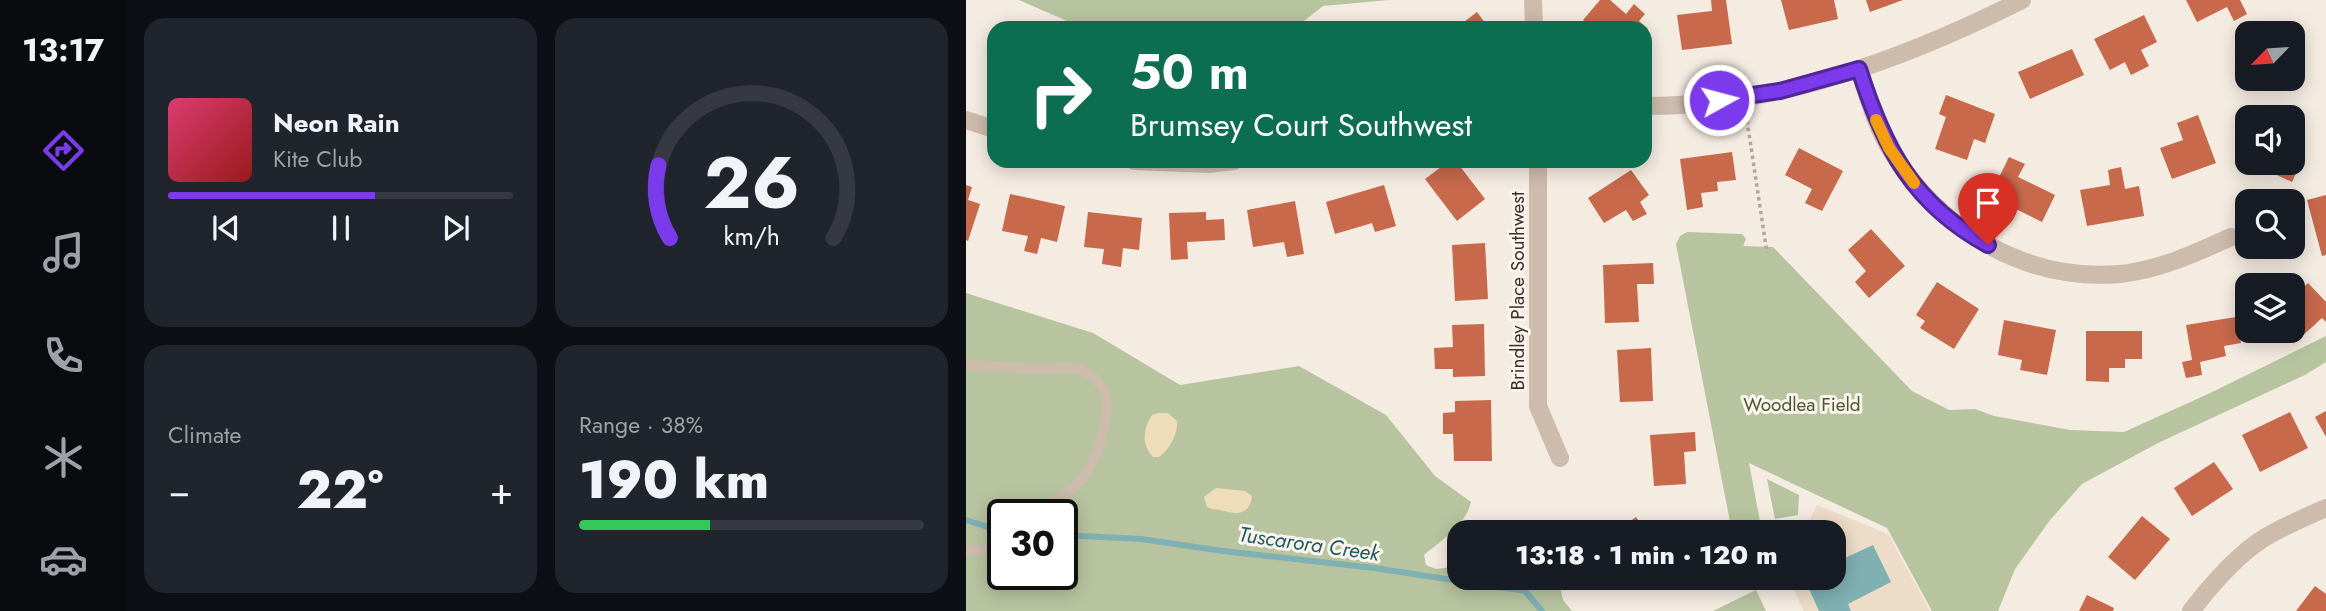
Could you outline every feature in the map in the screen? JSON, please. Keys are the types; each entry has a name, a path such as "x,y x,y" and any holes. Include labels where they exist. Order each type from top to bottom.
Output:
{"street":[{"path":"1533,0 1534,21"},
{"path":"1652,106 1744,98 1859,69 1917,48 2022,0"},
{"path":"1859,69 1879,128 1912,181 1938,211 1971,235 2005,254 2066,272 2122,274 2185,257 2231,237"},
{"path":"966,120 987,127"},
{"name":"Brindley Place Southwest","path":"1538,168 1538,406 1560,458"},
{"path":"2192,611 2211,586 2242,554 2280,528 2326,508"}],"lane":[{"path":"966,365 1082,369 1098,382 1105,395 1106,408 1096,457 1080,482 1054,499"},
{"path":"966,551 987,549"}],"path":[{"path":"1744,98 1767,253"}],"green space":[{"path":"1019,0 1389,0 1323,6 1304,21 1067,21"},
{"name":"Woodlea Field","path":"1687,232 1742,234 1746,239 1743,246 1773,247 1912,391 1949,410 1975,409 1994,416 2070,430 2124,432 2326,336 2326,362 2305,375 2158,443 2082,484 2050,520 2015,569 1998,611 1932,611 1887,528 1749,463 1760,520 1730,520 1676,244 1680,236"},
{"path":"966,293 1093,333 1180,385 1299,366 1386,415 1435,476 1471,502 1463,520 1447,520 1447,537 1424,555 1426,565 1436,569 1447,568 1447,590 1561,590 1563,600 1572,611 966,611"},
{"path":"1767,479 1799,495 1798,515 1775,519"},
{"path":"1756,590 1766,611 1713,611"}],"sand":[{"path":"1168,413 1177,421 1177,426 1167,450 1159,457 1153,457 1145,442 1145,431 1152,415"},
{"path":"1216,488 1245,491 1252,496 1251,502 1246,510 1234,513 1207,507 1204,497"}],"shaded area":[{"path":"1817,505 1888,534 1930,611 1851,611 1847,604 1873,545 1846,557 1846,520 1810,520"},
{"path":"1794,590 1809,590 1819,611 1804,611"}],"water":[{"path":"1873,545 1891,582 1848,604 1851,611 1819,611 1809,590 1846,590 1846,557"}],"building":[{"path":"1600,0 1610,0 1626,14 1634,4 1645,14 1639,21 1583,20"},
{"path":"1711,0 1726,0 1732,44 1682,50 1677,15 1712,11"},
{"path":"1781,0 1834,0 1838,19 1789,30"},
{"path":"1866,0 1903,0 1870,12"},
{"path":"2186,0 2240,0 2247,14 2234,21 2227,7 2197,22"},
{"path":"1477,12 1484,21 1465,21"},
{"path":"2144,15 2157,42 2141,50 2149,66 2131,75 2125,62 2110,70 2094,39"},
{"path":"2072,49 2084,75 2030,99 2018,72"},
{"path":"1946,95 1995,114 1985,143 1974,139 1967,160 1935,149 1946,117 1939,114"},
{"path":"2198,115 2216,163 2172,179 2160,148 2183,140 2177,123"},
{"path":"1799,148 1843,171 1822,211 1805,203 1812,189 1785,175"},
{"path":"1732,152 1736,180 1717,182 1718,191 1701,193 1703,207 1687,210 1680,159"},
{"path":"2009,157 2025,164 2018,177 2055,195 2042,222 1990,196"},
{"path":"2121,167 2125,189 2139,186 2144,216 2087,226 2080,190 2110,185 2108,170"},
{"path":"1440,168 1461,168 1485,199 1457,221 1425,179"},
{"path":"1631,170 1649,195 1640,202 1647,214 1633,221 1626,210 1604,223 1588,198"},
{"path":"2277,175 2295,175 2292,182"},
{"path":"966,185 972,187 968,200 980,204 968,241 966,240"},
{"path":"1384,185 1396,226 1375,232 1372,223 1335,234 1326,202"},
{"path":"1010,194 1065,206 1057,242 1041,238 1037,254 1024,251 1028,236 1002,231"},
{"path":"2326,195 2326,255 2322,256 2307,200"},
{"path":"1295,201 1304,254 1287,257 1284,242 1253,247 1247,210"},
{"path":"1088,212 1142,218 1139,250 1123,248 1121,267 1102,264 1104,249 1084,247"},
{"path":"1206,212 1206,220 1224,219 1225,240 1187,242 1188,259 1171,260 1169,213"},
{"path":"1871,229 1905,266 1869,298 1855,282 1866,271 1848,250"},
{"path":"1485,243 1488,299 1455,301 1452,245"},
{"path":"1653,263 1654,284 1637,284 1639,322 1605,323 1603,265"},
{"path":"1937,282 1979,309 1954,349 1920,328 1925,321 1916,315"},
{"path":"2308,283 2326,302 2326,322 2322,318 2305,334 2305,286"},
{"path":"2235,317 2235,343 2241,343 2224,346 2226,356 2200,362 2202,375 2186,378 2182,362 2192,360 2186,325"},
{"path":"2004,320 2056,330 2047,375 2020,370 2022,360 1998,355"},
{"path":"1484,324 1485,376 1453,377 1453,369 1435,369 1434,348 1453,347 1452,325"},
{"path":"2086,331 2142,331 2142,359 2125,359 2125,368 2109,368 2109,382 2086,381"},
{"path":"1651,348 1653,401 1620,402 1617,350"},
{"path":"1491,400 1492,461 1454,461 1453,434 1443,434 1443,413 1455,412 1455,401"},
{"path":"2326,411 2326,437 2315,417"},
{"path":"2290,412 2308,448 2260,472 2242,435"},
{"path":"1695,432 1696,451 1684,452 1686,484 1654,486 1650,435"},
{"path":"2214,462 2233,489 2192,516 2174,488"},
{"path":"2142,516 2170,539 2135,580 2108,557"},
{"path":"2315,586 2326,594 2326,611 2296,611"},
{"path":"2087,595 2114,608 2113,611 2079,611"}],"waterway":[{"name":"Tuscarora Creek","path":"966,520 987,527"},
{"name":"Tuscarora Creek","path":"1078,536 1141,539 1374,568 1525,591 1542,611"}],"slow traffic":[{"path":"1876,120 1889,148 1914,183"}],"route":[{"path":"1719,100 1780,91 1859,69 1879,128 1912,181 1938,211 1988,245"}]}
